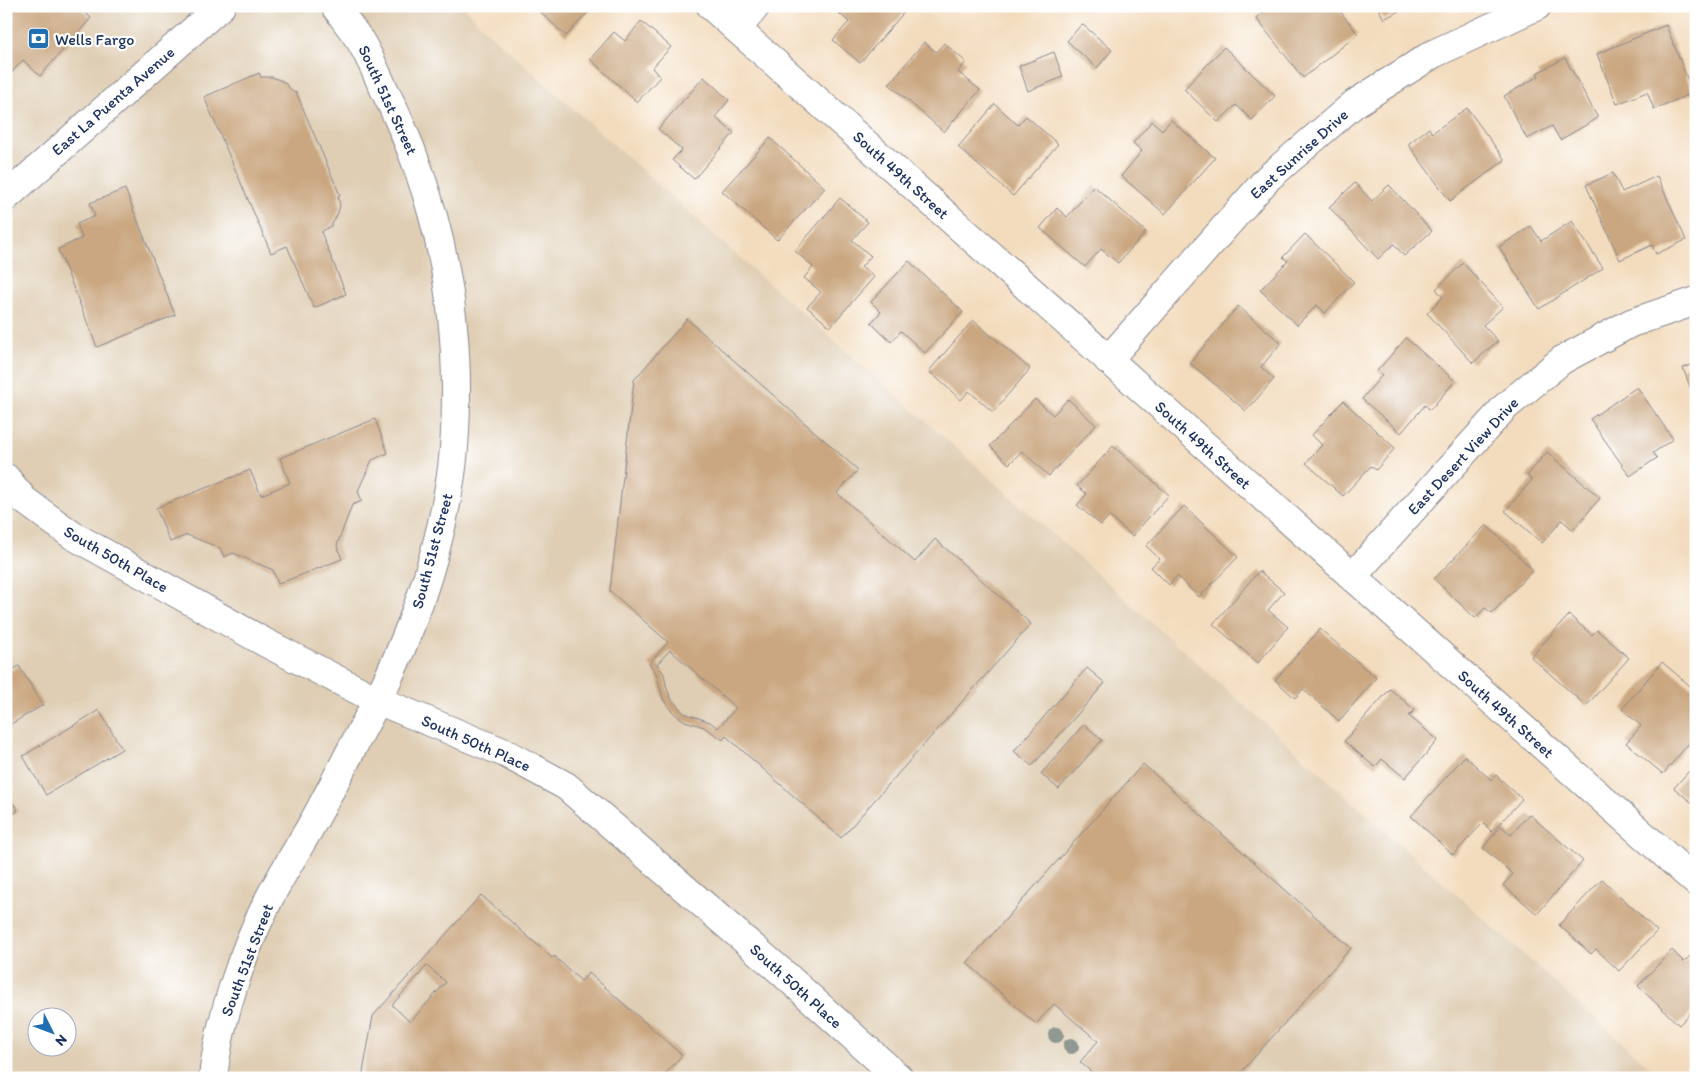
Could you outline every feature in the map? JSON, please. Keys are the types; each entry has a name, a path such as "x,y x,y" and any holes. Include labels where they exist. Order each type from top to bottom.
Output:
{"street":[{"name":"East La Puenta Avenue","path":"6,197 221,6"},
{"name":"South 51st Street","path":"213,1078 227,1008 254,931 377,700 407,637 439,538 450,487 456,431 456,361 446,269 435,218 401,121 360,40 335,6"},
{"name":"South 49th Street","path":"711,6 1696,882"},
{"path":"737,29 756,6"},
{"name":"East Sunrise Drive","path":"1108,360 1268,178 1354,104 1434,54 1537,6"},
{"name":"East Desert View Drive","path":"1352,577 1505,407 1562,360 1631,323 1696,300"},
{"name":"South 50th Place","path":"6,478 24,500 96,549 377,700 505,753 566,786 776,968 899,1078"}],"shaded area":[{"path":"6,6 464,6 480,25 767,282 945,438 1662,1078 6,1078"}],"building":[{"name":"Wells Fargo","path":"6,6 78,6 91,18 40,76 23,60 6,79"},
{"path":"534,6 594,6 566,36"},
{"path":"831,6 903,6 907,9 860,63 833,40 849,22"},
{"path":"1271,6 1336,6 1358,34 1303,78 1256,18"},
{"path":"1377,6 1408,6 1384,19"},
{"path":"641,21 671,47 652,68 660,77 637,102 590,59 614,32 625,41"},
{"path":"1082,24 1112,50 1097,68 1067,41"},
{"path":"1666,25 1693,93 1654,109 1647,92 1617,104 1597,54"},
{"path":"924,42 936,52 944,43 966,62 958,72 980,90 944,132 889,84"},
{"path":"1224,47 1275,96 1252,120 1236,105 1218,122 1184,89"},
{"path":"1054,52 1063,77 1028,91 1019,66"},
{"path":"1565,58 1598,118 1560,140 1552,126 1527,139 1504,96 1539,76 1537,73"},
{"path":"259,73 261,77 272,77 284,82 294,93 296,92 340,195 338,196 340,206 337,215 331,226 321,232 346,294 314,308 287,246 271,253 204,97"},
{"path":"704,77 729,100 715,117 734,133 694,179 672,160 682,150 658,129"},
{"path":"995,104 1018,125 1026,116 1058,144 1013,196 958,147"},
{"path":"1467,108 1505,160 1450,201 1408,144 1429,128 1432,133"},
{"path":"1171,120 1215,158 1165,214 1121,176 1142,151 1133,143 1152,121 1162,130"},
{"path":"770,138 825,188 777,240 722,191"},
{"path":"1613,173 1622,192 1657,176 1686,240 1656,254 1652,245 1620,260 1586,185"},
{"path":"1355,183 1372,201 1389,185 1432,231 1404,256 1394,244 1378,259 1329,207"},
{"path":"1094,186 1146,232 1118,263 1101,249 1085,267 1040,228 1057,208 1067,217"},
{"path":"125,189 175,315 97,347 58,249 82,238 77,224 95,216 90,203"},
{"path":"840,198 868,222 852,240 871,256 861,267 874,277 830,327 807,307 821,292 804,278 813,267 795,251"},
{"path":"1572,221 1603,268 1539,309 1499,247 1531,226 1541,241"},
{"path":"1305,234 1354,282 1325,313 1317,305 1297,325 1260,290 1288,261 1283,257"},
{"path":"909,261 963,312 925,353 901,331 891,342 871,323 881,312 871,302"},
{"path":"1463,263 1503,307 1483,325 1498,341 1473,363 1427,313 1443,297 1436,289"},
{"path":"1238,306 1281,343 1261,367 1274,379 1246,411 1190,363"},
{"path":"687,319 858,470 837,493 915,562 935,539 1031,624 841,838 726,736 723,740 704,727 685,721 669,708 663,699 656,673 649,664 668,642 610,591 634,380","holes":["670,650 736,708 718,728 710,722 684,713 672,700 667,689 664,674 657,664"]},
{"path":"973,320 1030,369 993,412 969,391 961,400 929,371"},
{"path":"1406,338 1455,381 1430,410 1425,405 1401,433 1362,399 1382,375 1377,371"},
{"path":"1696,363 1696,403 1683,368"},
{"path":"1637,387 1673,439 1653,453 1657,458 1630,476 1590,419"},
{"path":"1035,399 1053,415 1068,399 1096,425 1049,476 1022,451 1009,464 990,446"},
{"path":"1343,401 1395,448 1376,470 1371,466 1343,496 1306,463 1322,445 1312,435"},
{"path":"375,419 388,453 372,460 358,491 362,501 352,505 337,545 342,559 278,584 273,570 233,553 224,557 220,548 187,535 170,542 156,508 250,470 261,495 290,483 280,458"},
{"path":"1113,446 1169,495 1132,536 1109,516 1101,525 1077,505 1087,494 1077,486"},
{"path":"1547,452 1600,498 1573,530 1562,520 1542,543 1505,511 1532,480 1527,476"},
{"path":"1184,506 1238,557 1199,597 1177,576 1169,585 1151,567 1160,559 1146,546"},
{"path":"1486,525 1533,570 1492,613 1485,608 1475,618 1434,579"},
{"path":"1259,571 1284,592 1268,610 1288,627 1258,663 1213,624"},
{"path":"1569,615 1592,635 1597,630 1629,658 1586,706 1531,657"},
{"path":"1320,629 1376,678 1339,721 1303,689 1295,698 1275,680"},
{"path":"1662,662 1696,691 1696,735 1663,774 1626,743 1641,726 1622,709"},
{"path":"19,666 43,705 6,727 6,674"},
{"path":"1087,668 1105,683 1032,766 1014,751"},
{"path":"1390,689 1415,710 1409,716 1438,740 1405,778 1382,759 1375,767 1344,741"},
{"path":"99,710 122,749 46,795 23,756"},
{"path":"1084,724 1102,740 1059,789 1041,774"},
{"path":"1465,756 1491,780 1496,775 1522,799 1492,832 1483,823 1453,855 1411,816"},
{"path":"1696,763 1696,806 1674,788"},
{"path":"1143,764 1351,948 1236,1078 1098,1078 1080,1062 1098,1041 1054,1004 1036,1024 967,963"},
{"path":"6,791 18,811 6,818"},
{"path":"1529,814 1583,861 1537,914 1503,885 1513,874 1483,848 1501,826 1511,835"},
{"path":"1602,879 1657,931 1619,971 1596,949 1591,954 1559,925"},
{"path":"481,895 581,981 589,973 682,1055 662,1078 362,1078 373,1016","holes":["427,966 446,982 410,1022 392,1005"]},
{"path":"1672,950 1684,962 1691,955 1696,960 1696,1007 1679,1025 1638,986"}],"place":[{"name":"Wells Fargo","path":"39,39"}]}
